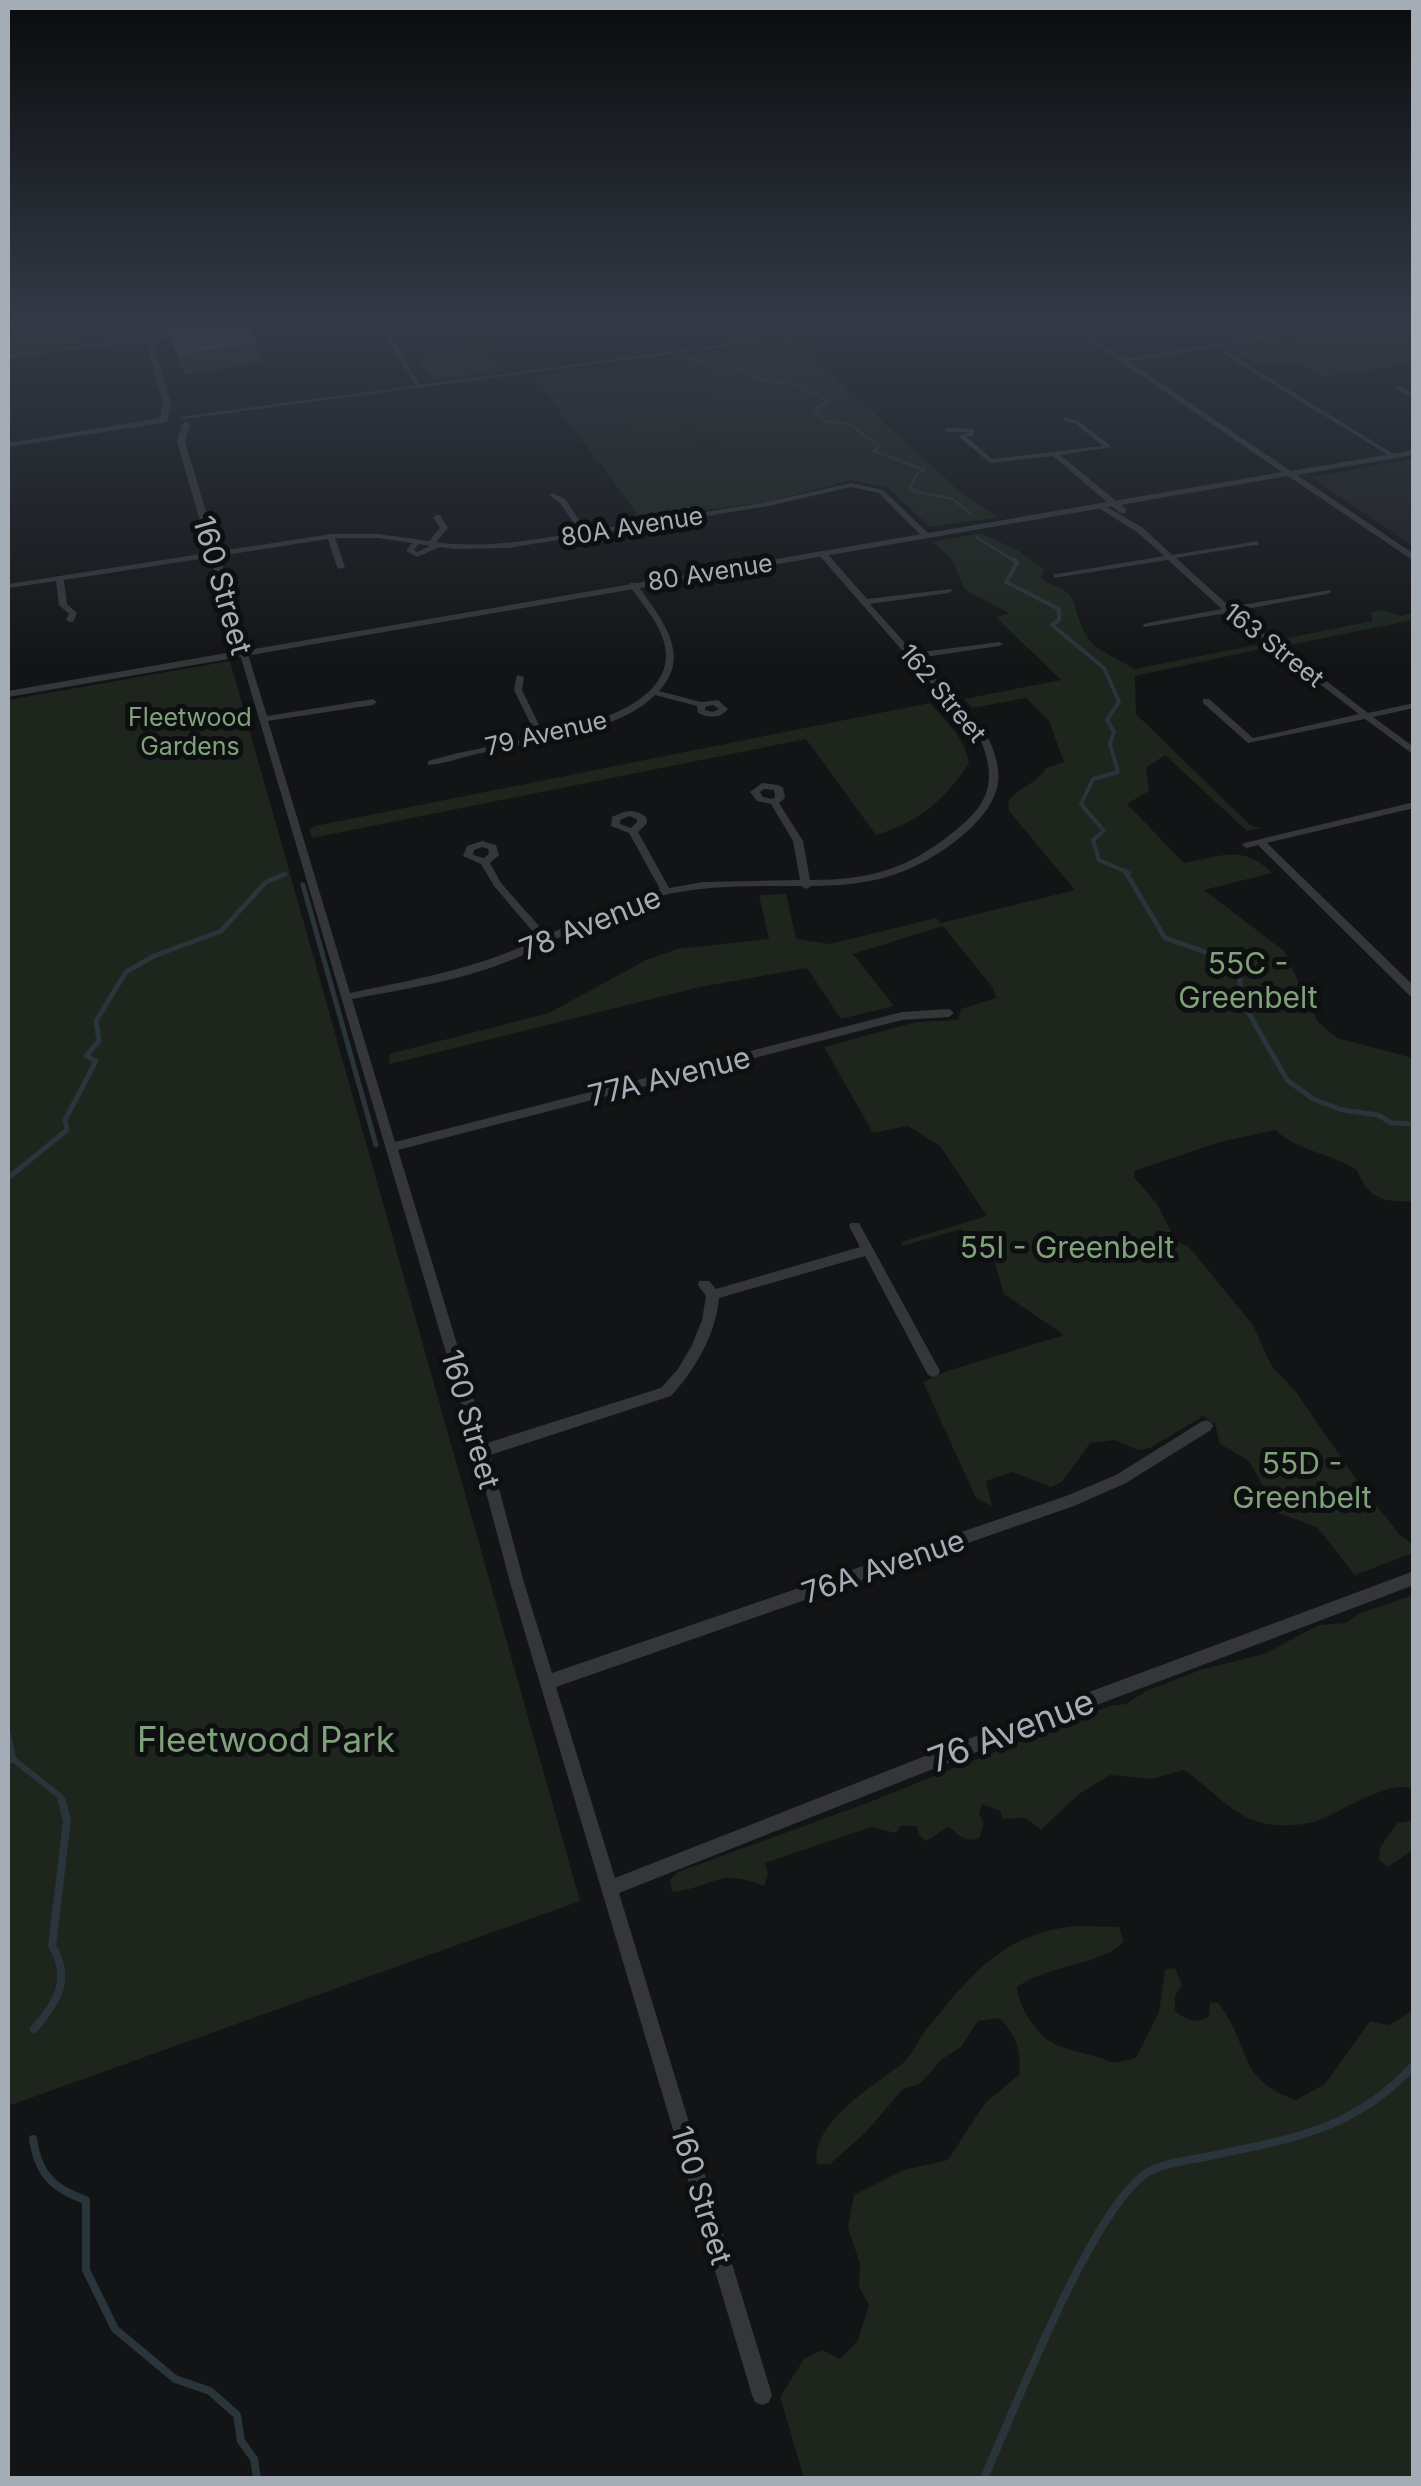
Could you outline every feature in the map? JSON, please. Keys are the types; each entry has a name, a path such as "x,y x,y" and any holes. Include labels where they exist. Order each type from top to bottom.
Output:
{"street":[{"path":"8,445 62,437"},
{"name":"160 Street","path":"178,437 182,442"},
{"name":"160 Street","path":"182,437 213,554 762,2394"},
{"path":"963,437 989,464 1109,447 1096,437"},
{"path":"1237,437 1414,558"},
{"path":"1363,437 1392,455"},
{"name":"80 Avenue","path":"8,694 1414,452"},
{"name":"163 Street","path":"1056,455 1140,530"},
{"name":"80A Avenue","path":"8,586 331,536 378,536 417,542 410,552 417,555 434,545 493,547 736,510 851,485 878,489 927,536"},
{"path":"553,495 563,502 584,533"},
{"name":"163 Street","path":"1102,506 1140,530 1228,610 1414,752"},
{"path":"434,545 444,528 437,517"},
{"path":"331,536 341,567"},
{"path":"1057,576 1256,543"},
{"name":"162 Street","path":"822,554 980,732 996,774 996,786 984,810 949,842"},
{"path":"60,578 63,605 74,613 70,620"},
{"path":"633,585 670,648 669,668 656,694 701,705"},
{"path":"866,602 948,592"},
{"path":"1147,625 1327,592"},
{"path":"912,656 999,644"},
{"path":"520,678 518,690 541,736"},
{"name":"79 Avenue","path":"431,764 463,752 607,722 656,694"},
{"path":"1206,700 1251,740 1414,705"},
{"path":"262,719 373,702"},
{"path":"774,802 798,841 806,886"},
{"path":"1247,845 1414,806"},
{"path":"633,831 666,891"},
{"name":"78 Avenue","path":"346,998 480,967 625,903 666,891 731,884 806,886 896,870 949,842"},
{"path":"1260,842 1414,993"},
{"path":"485,862 497,884 545,940"},
{"name":"77A Avenue","path":"392,1147 902,1016 948,1013"},
{"path":"855,1226 933,1370"},
{"path":"482,1451 666,1392 678,1380 713,1310 708,1290 867,1250"},
{"name":"76A Avenue","path":"549,1682 1069,1501 1122,1480 1206,1426"},
{"name":"76 Avenue","path":"610,1888 1047,1716 1414,1578"}],"shaded area":[{"path":"579,437 768,438 599,464"},
{"path":"1413,459 1413,546 1311,477"}],"green space":[{"path":"581,437 689,437 699,449 767,438 710,445 703,437 900,437 966,497 999,517 930,527 888,488 851,480 768,502 640,518"},
{"path":"981,533 1019,551 1044,569 1041,577 1046,583 1065,591 1074,602 1091,642 1134,669 1255,645 1261,649 1135,676 1136,714 1250,825 1261,828 1247,831 1165,755 1146,768 1149,791 1127,804 1184,863 1232,854 1262,864 1272,873 1204,890 1284,951 1318,1022 1337,1038 1413,1058 1413,1201 1378,1197 1366,1187 1357,1170 1275,1130 1220,1142 1134,1171 1134,1177 1157,1204 1176,1241 1189,1247 1253,1325 1271,1365 1296,1392 1360,1485 1400,1535 1413,1545 1413,1553 1355,1575 1317,1527 1278,1513 1249,1461 1220,1444 1215,1424 1203,1416 1150,1448 1138,1450 1114,1440 1090,1443 1062,1482 1051,1487 1012,1472 986,1481 992,1506 976,1498 923,1382 1064,1335 1004,1294 994,1260 973,1247 961,1229 903,1246 901,1242 987,1216 940,1146 908,1126 873,1133 824,1047 916,1022 958,1020 961,1009 996,998 993,988 943,926 853,954 894,1006 841,1019 807,968 700,987 390,1064 389,1054 549,1013 646,960 677,949 769,939 759,895 786,894 796,939 830,944 936,918 941,923 1075,890 1009,811 1008,802 1017,792 1046,768 1064,762 1049,721 1026,698 972,708 964,699 1061,680 996,617 1009,613 965,590 952,559 933,542"},
{"path":"1382,610 1400,616 1413,613 1413,620 1289,645 1282,639 1372,621 1371,612"},
{"name":"Fleetwood Park","path":"230,661 580,1901 8,2106 8,700"},
{"path":"930,703 959,738 969,763 929,808 905,824 876,835 806,739 312,838 309,830 315,826"},
{"path":"1413,1595 1413,1790 1392,1788 1314,1822 1278,1825 1243,1816 1184,1770 1152,1779 1110,1775 1079,1794 1041,1830 1026,1818 1003,1819 1000,1811 982,1804 979,1814 984,1822 979,1838 974,1840 965,1839 948,1827 926,1841 917,1826 900,1826 896,1833 871,1827 765,1863 768,1875 764,1886 726,1878 672,1892 670,1880 678,1872 867,1803 1109,1706 1126,1704 1146,1691 1200,1670 1264,1654 1319,1625 1345,1623 1358,1614"},
{"path":"1413,1820 1413,1850 1388,1867 1379,1860 1380,1848 1397,1823"},
{"path":"1077,1926 1119,1927 1124,1942 1101,1956 1030,1979 1017,1987 1020,2002 1028,2018 1051,2042 1114,2063 1136,2058 1159,2012 1165,1970 1175,1968 1182,1984 1175,1996 1175,2011 1196,2021 1209,2017 1210,2002 1218,2003 1253,2071 1276,2092 1296,2100 1325,2084 1370,2021 1389,2025 1413,2010 1413,2478 804,2478 780,2397 804,2359 822,2350 840,2359 858,2340 869,2305 859,2287 860,2264 848,2227 854,2195 903,2170 948,2160 985,2103 1019,2075 1014,2037 999,2018 978,2021 961,2047 941,2060 920,2084 903,2089 866,2132 830,2164 817,2164 824,2134 847,2106 906,2060 924,2032 989,1961 1027,1938"}],"waterway":[{"path":"867,437 879,446 874,451 925,470 917,474 910,487 913,491 953,499 970,513"},
{"path":"976,537 1016,562"},
{"path":"1014,559 1017,563 1006,582 1059,609 1059,620 1052,625 1104,668 1119,702 1107,720 1114,732 1110,744 1118,772 1093,779 1081,804 1104,831 1093,840 1099,860 1125,871"},
{"path":"1125,871 1129,873"},
{"path":"1125,871 1165,938 1234,962 1240,977 1240,998 1287,1080 1313,1099 1342,1110 1378,1115 1392,1123 1414,1124"},
{"path":"8,1178 67,1130 65,1120 96,1061 86,1056 99,1041 96,1021 126,972 154,956 221,931 266,882 285,874"},
{"path":"303,885 376,1145"},
{"path":"8,1734 13,1759"},
{"path":"8,1762 13,1759"},
{"path":"13,1759 61,1797 63,1804"},
{"path":"34,2029 55,2000 61,1980 52,1946 67,1821 62,1801"},
{"path":"984,2478 1077,2271 1123,2197 1144,2175 1167,2165 1295,2137 1345,2118 1392,2087 1414,2065"},
{"path":"33,2139 39,2162 49,2178 64,2191 86,2200 86,2270 115,2329 175,2379 210,2391 237,2415 241,2441 254,2459 257,2478"}],"park label":[{"name":"Fleetwood Gardens","path":"190,732"},
{"name":"55C - Greenbelt","path":"1248,980"},
{"name":"55I - Greenbelt","path":"1067,1247"},
{"name":"55D - Greenbelt","path":"1302,1480"}]}
